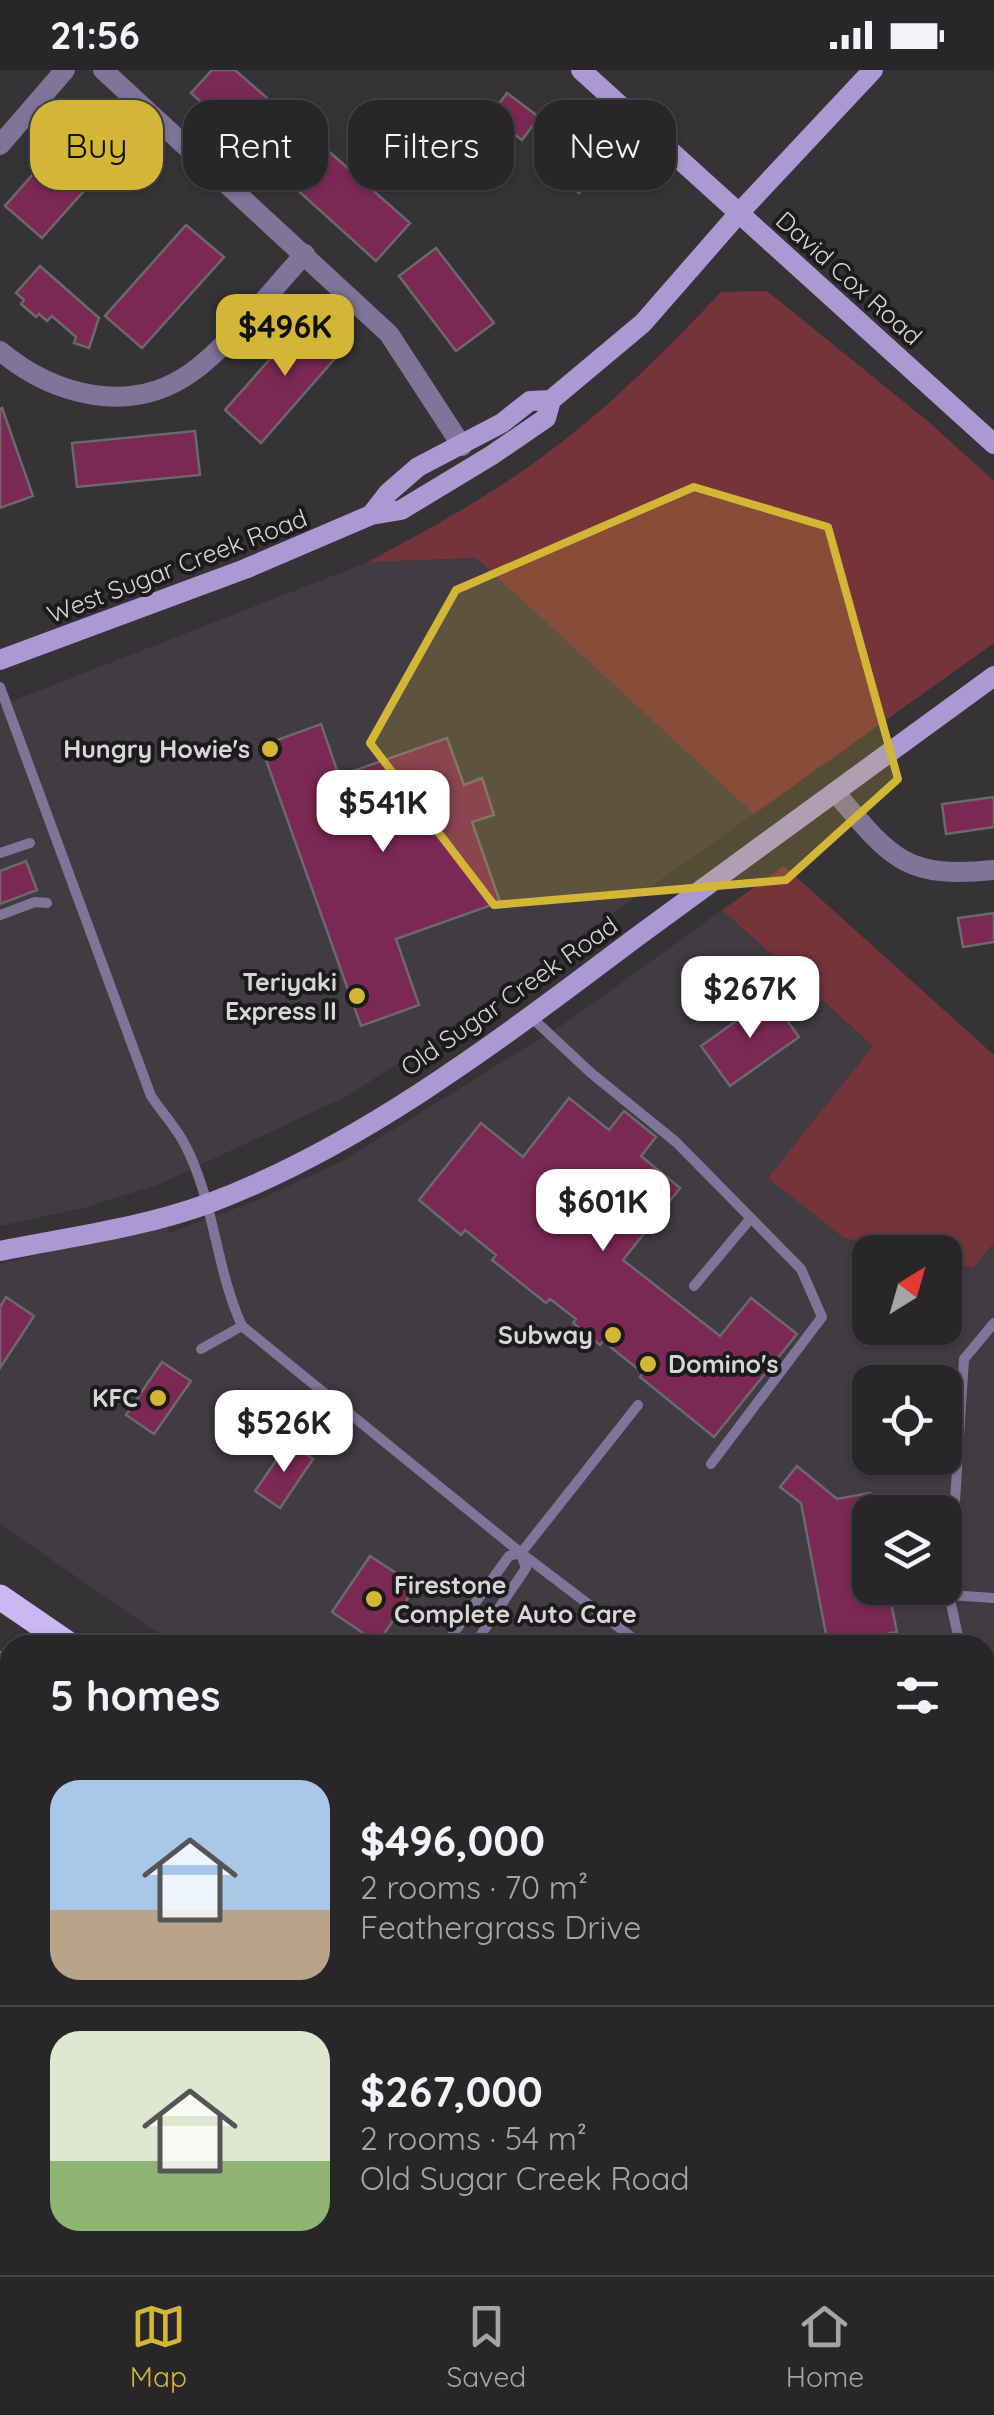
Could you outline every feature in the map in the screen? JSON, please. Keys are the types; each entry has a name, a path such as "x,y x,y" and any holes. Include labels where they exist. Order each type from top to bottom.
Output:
{"main road":[{"name":"David Cox Road","path":"581,70 994,444"},
{"name":"West Sugar Creek Road","path":"0,660 245,569 370,515 401,510 492,456 546,418 551,400 643,323 739,212 873,70"},
{"name":"West Sugar Creek Road","path":"370,515 418,467 502,423 530,401 551,400"},
{"name":"Old Sugar Creek Road","path":"0,1251 136,1224 206,1204 324,1151 529,1015 994,676"},
{"path":"0,1597 55,1635"}],"street":[{"path":"0,144 65,70"},
{"path":"103,70 389,334 462,446"},
{"path":"0,351 22,370 52,386 120,398 144,394 193,372 305,254"},
{"path":"836,792 878,840 919,870 994,870"}],"lane":[{"path":"0,687 151,1096 183,1142 242,1326 520,1553 629,1635"},
{"path":"0,853 30,843"},
{"path":"0,915 35,902 47,903"},
{"path":"529,1015 676,1142 802,1269 822,1317 711,1464"},
{"path":"694,1286 752,1218"},
{"path":"955,1495 964,1359 994,1323"},
{"path":"201,1349 242,1326"},
{"path":"453,1635 508,1556 520,1553 638,1405"},
{"path":"481,1635 526,1568 520,1553"},
{"path":"962,1596 994,1598"},
{"path":"951,1605 958,1635"}],"highlighted area":[{"path":"694,487 828,527 898,779 786,880 494,905 370,743 456,590"}],"shaded area":[{"path":"767,291 930,423 994,481 994,643 754,814 476,558 368,562 481,498 570,436 637,377 721,292"},
{"path":"476,558 754,814 418,1051 347,1096 160,1184 87,1207 0,1226 0,706 368,562"},
{"path":"784,866 994,1055 994,1243 973,1268 962,1266 962,1235 844,1238 768,1178 873,1046 722,910"},
{"path":"722,910 873,1046 769,1178 844,1238 852,1240 852,1345 962,1345 962,1266 973,1268 994,1243 994,1635 161,1635 0,1524 0,1264 166,1224 169,1233 258,1200 344,1160 570,1020"}],"building":[{"path":"212,70 235,70 269,100 199,100 191,93"},
{"path":"507,93 534,113 534,124 522,140 514,134 514,100 502,100"},
{"path":"328,151 348,168 348,190 373,190 410,223 376,261 297,190 328,190"},
{"path":"30,178 30,190 85,190 42,238 5,206"},
{"path":"186,225 224,257 142,348 105,316"},
{"path":"436,248 494,323 456,351 399,276"},
{"path":"40,266 99,318 89,348 74,343 76,337 52,316 47,321 39,314 36,317 21,304 24,300 16,293"},
{"path":"309,315 344,348 261,443 225,410"},
{"path":"0,409 33,496 0,508"},
{"path":"195,431 200,475 77,487 72,443"},
{"path":"321,724 339,776 447,738 464,785 482,778 494,815 472,822 500,902 396,939 419,1005 361,1026 261,746"},
{"path":"994,797 994,827 946,834 942,804"},
{"path":"26,861 37,890 0,904 0,871"},
{"path":"994,913 994,942 963,947 958,918"},
{"path":"770,997 799,1037 730,1086 701,1046"},
{"path":"569,1098 609,1130 624,1111 656,1137 641,1156 680,1188 623,1260 720,1336 751,1298 797,1334 714,1437 640,1377 643,1373 573,1323 576,1319 550,1299 546,1303 492,1260 496,1255 465,1230 461,1235 419,1200 481,1123 523,1157"},
{"path":"6,1297 34,1316 0,1368 0,1307"},
{"name":"KFC","path":"162,1362 191,1381 154,1434 126,1415"},
{"path":"289,1442 313,1459 280,1508 255,1491"},
{"path":"797,1466 837,1499 852,1496 852,1605 891,1605 897,1632 826,1635 801,1503 780,1487"},
{"name":"Firestone Complete Auto Care","path":"370,1556 416,1586 383,1635 366,1635 332,1612"}],"place":[{"name":"Hungry Howie's","path":"270,749"},
{"name":"Teriyaki Express II","path":"357,996"},
{"name":"Subway","path":"613,1335"},
{"name":"Domino's","path":"648,1364"},
{"name":"KFC","path":"158,1398"},
{"name":"Firestone Complete Auto Care","path":"374,1599"}]}
